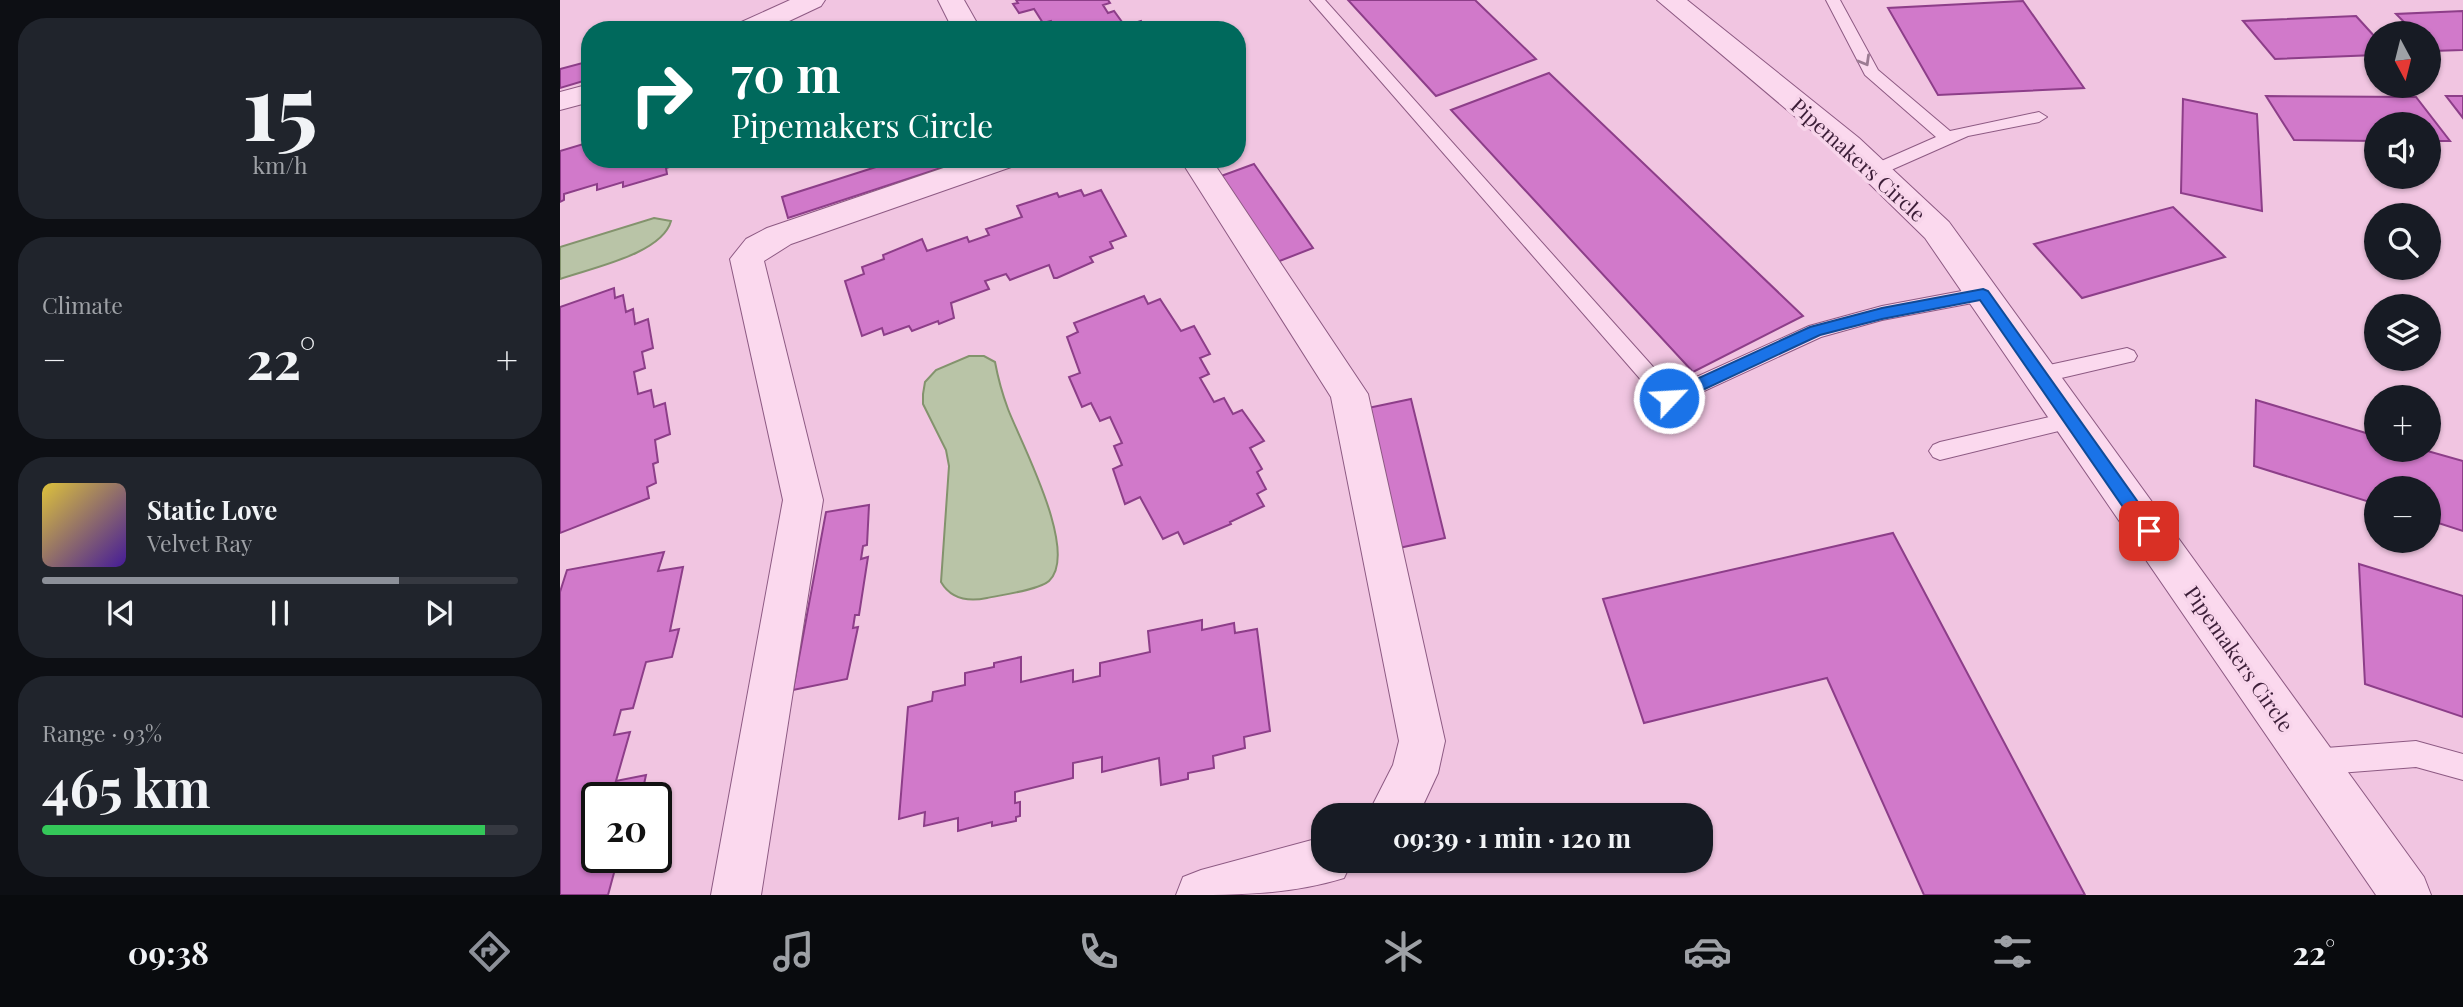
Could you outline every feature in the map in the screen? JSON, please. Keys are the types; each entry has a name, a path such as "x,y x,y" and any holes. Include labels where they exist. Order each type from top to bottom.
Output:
{"street":[{"path":"766,21 812,0"},
{"path":"951,0 962,21"},
{"name":"Pipemakers Circle","path":"1670,0 1875,170 1937,230 2406,895"},
{"path":"560,101 581,95"},
{"path":"736,895 803,500 747,259 758,247 779,236 977,168"},
{"path":"1201,168 1349,394 1422,741 1415,773 1398,803"},
{"path":"1201,895 1311,865"}],"lane":[{"path":"1317,0 1669,398 1816,331 1882,313 1983,295"},
{"path":"1833,0 1871,72 1884,87 1948,138"},
{"path":"1875,170 1964,131 2039,117"},
{"path":"2040,375 2127,356"},
{"path":"1940,451 2071,420"},
{"path":"2313,762 2416,754 2463,767"}],"shaded area":[{"path":"654,218 671,221 665,233 654,242 624,258 560,279 560,247"},
{"path":"969,356 984,356 995,362 1008,409 1045,496 1057,546 1057,567 1049,581 1020,592 973,600 955,596 941,582 949,466 946,450 923,404 925,382 936,370"}],"building":[{"path":"1016,0 1108,0 1110,3 1103,5 1108,13 1114,11 1121,21 1042,21 1034,9 1019,13 1013,4 1018,3"},
{"path":"1348,0 1475,0 1536,59 1436,96"},
{"path":"2023,1 2084,88 1938,95 1888,8"},
{"path":"2463,11 2463,50 2441,51 2441,21 2403,21 2396,14"},
{"path":"2356,16 2364,25 2364,55 2275,59 2243,21"},
{"path":"581,63 581,82 560,88 560,69"},
{"path":"1549,73 1803,316 1693,372 1451,110"},
{"path":"2266,96 2417,98 2428,112 2364,112 2364,141 2294,140"},
{"path":"2446,96 2463,96 2463,118"},
{"path":"2183,99 2257,114 2262,211 2181,193"},
{"path":"2441,129 2450,141 2441,141"},
{"path":"581,145 581,168 666,168 667,174 623,187 623,182 597,190 597,184 564,194 564,200 560,202 560,151"},
{"path":"1254,164 1313,248 1277,262 1221,176"},
{"path":"873,168 941,168 788,218 782,197"},
{"path":"1081,190 1084,196 1101,190 1126,236 1110,242 1113,248 1090,257 1093,262 1057,278 1054,278 1049,265 1010,280 1006,274 985,281 989,289 951,303 954,318 912,331 909,326 884,335 882,328 862,336 845,281 864,274 862,267 922,239 927,251 967,237 969,242 989,235 986,229 1022,217 1017,206 1057,193 1059,197"},
{"path":"2173,207 2225,257 2082,298 2034,244"},
{"path":"614,288 615,298 623,295 626,312 633,309 635,324 648,319 653,348 642,352 645,368 634,372 638,394 651,390 654,407 665,403 670,434 655,440 658,462 653,464 656,483 647,487 649,498 560,533 560,307"},
{"path":"1144,296 1148,304 1160,299 1181,331 1194,326 1210,354 1200,358 1209,374 1200,378 1214,402 1224,398 1233,414 1242,410 1264,441 1250,448 1262,469 1257,472 1266,489 1257,494 1264,506 1230,522 1231,524 1184,544 1178,532 1163,539 1140,497 1125,504 1113,469 1122,465 1114,446 1122,443 1110,417 1100,421 1091,403 1082,407 1069,377 1080,373 1067,337 1078,332 1074,323"},
{"path":"1411,399 1445,538 1399,548 1368,408"},
{"path":"2256,400 2364,432 2364,462 2441,462 2441,455 2463,461 2463,531 2441,524 2441,476 2364,476 2364,500 2254,466"},
{"path":"869,505 867,545 863,546 861,559 868,557 859,615 855,615 853,628 858,627 847,679 793,690 826,512"},
{"path":"1893,533 2085,895 1924,895 1827,678 1644,723 1603,599"},
{"path":"664,552 658,571 683,567 670,631 679,629 672,657 646,662 633,708 621,710 614,735 630,732 616,781 646,775 644,782 581,782 581,873 614,873 608,895 560,895 560,592 567,570"},
{"path":"2359,564 2463,596 2463,717 2365,684"},
{"path":"1202,620 1202,630 1234,623 1235,633 1257,629 1270,731 1244,737 1245,748 1213,756 1214,768 1188,773 1188,779 1161,785 1159,758 1102,772 1102,757 1073,763 1073,778 1015,792 1015,803 1020,802 1020,816 1016,817 1016,821 992,826 992,822 958,831 958,818 924,826 925,812 899,819 908,707 932,701 933,692 965,685 965,673 994,667 994,663 1021,657 1021,682 1073,670 1073,682 1100,676 1100,663 1150,652 1148,631"}],"route":[{"path":"1669,398 1816,331 1882,313 1983,295 2149,531"}]}
